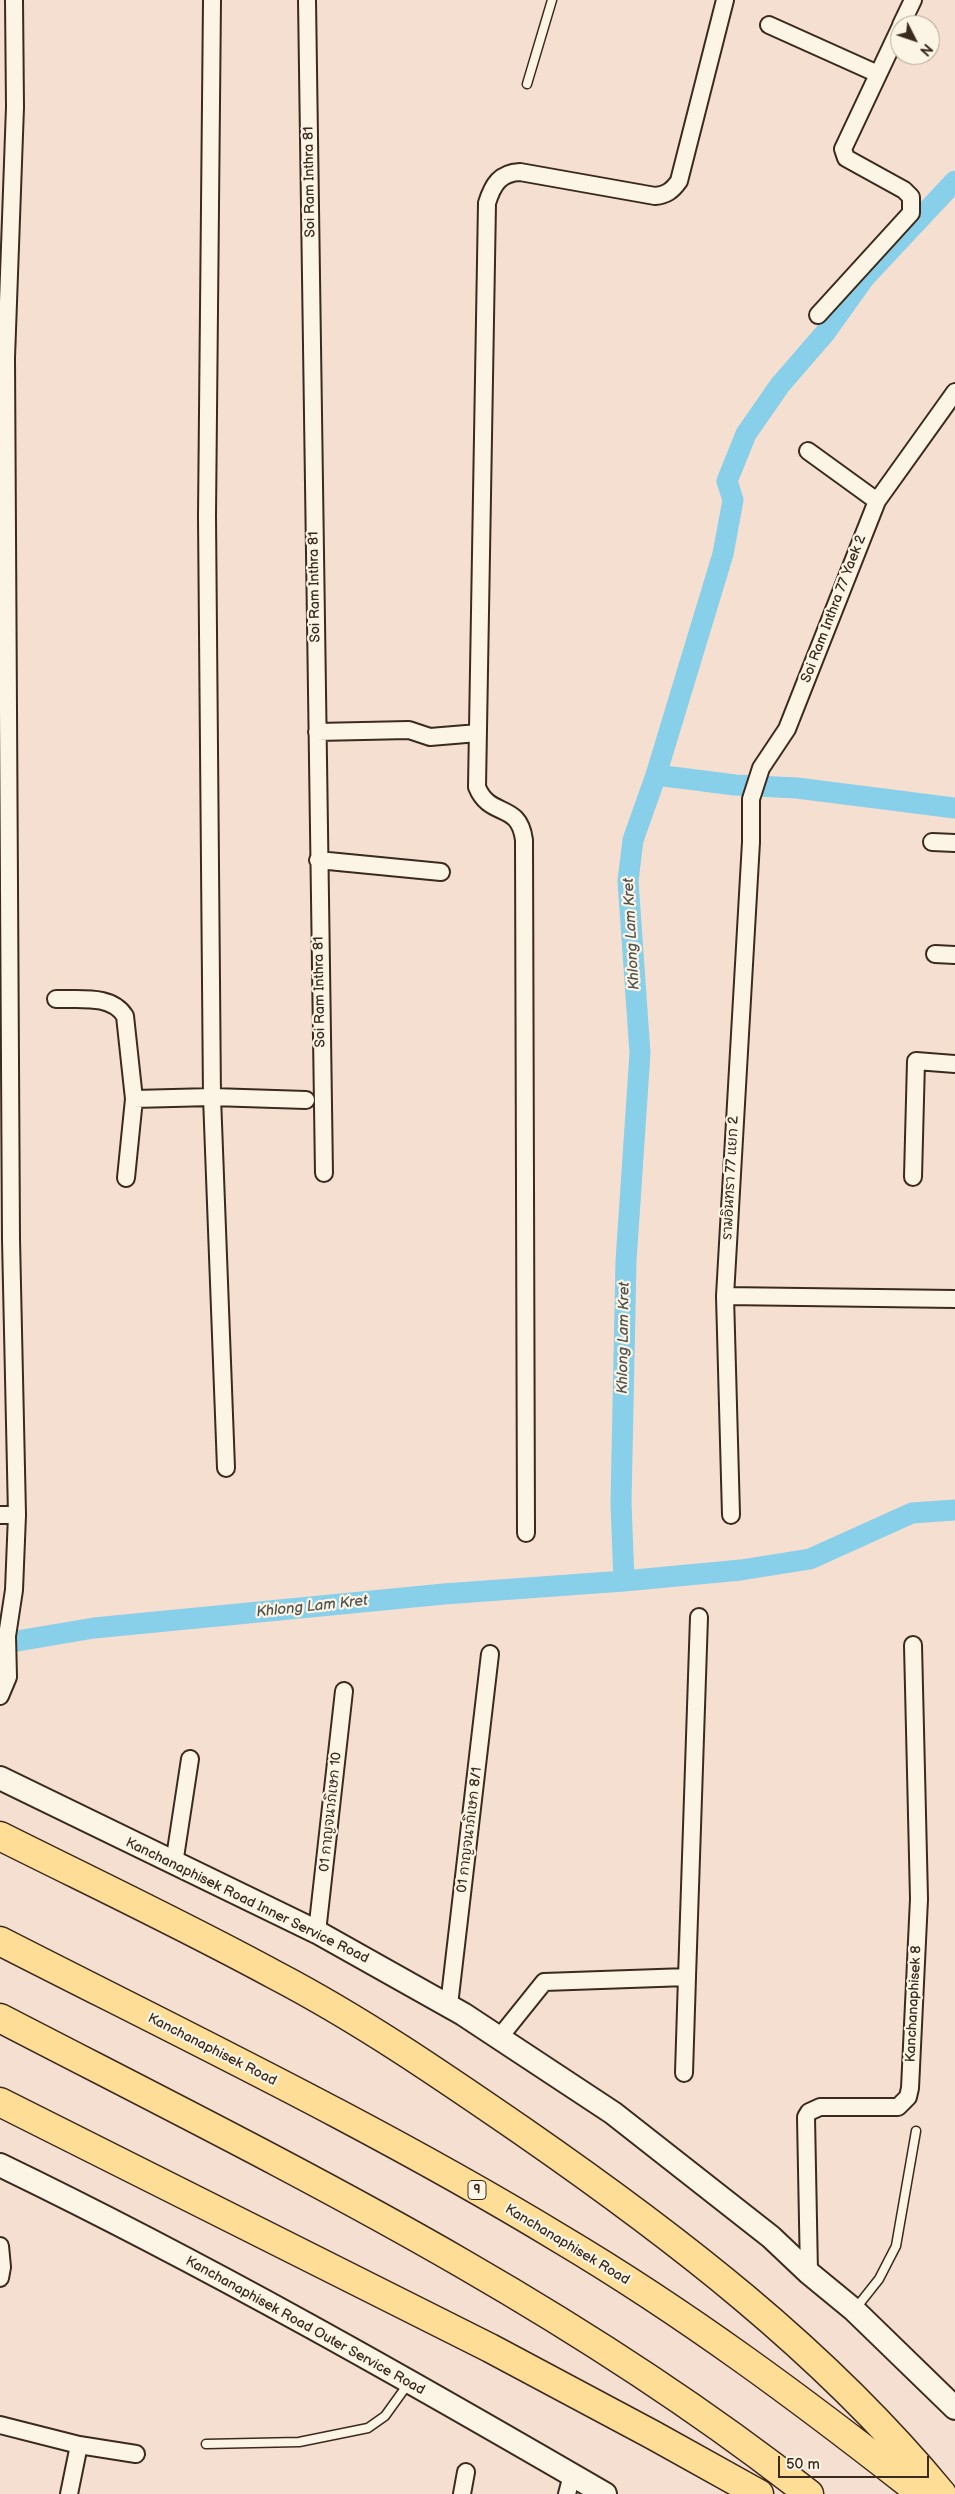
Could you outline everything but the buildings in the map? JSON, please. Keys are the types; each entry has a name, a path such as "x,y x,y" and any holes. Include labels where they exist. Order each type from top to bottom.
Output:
{"highway":[{"path":"0,1836 277,1976 414,2057 590,2178 754,2304 823,2367 942,2494"},
{"name":"Kanchanaphisek Road","path":"0,1941 446,2172 560,2238 704,2331 812,2408 922,2494"},
{"path":"0,2018 409,2232 521,2296 655,2382 768,2462 808,2494"},
{"path":"0,2102 490,2348 759,2494"}],"main road":[{"name":"Kanchanaphisek Road Inner Service Road","path":"0,1778 317,1932 449,2006 613,2113 770,2237 809,2273 854,2310 955,2408"},
{"name":"Kanchanaphisek Road Outer Service Road","path":"0,2166 95,2211 410,2383 570,2484 605,2494"}],"street":[{"path":"0,1696 8,1676 7,1636 14,1590 17,1515 5,1239 4,418 15,107 14,0"},
{"path":"212,0 207,516 212,1097 226,1468"},
{"name":"Soi Ram Inthra 81","path":"307,0 324,1174"},
{"path":"526,1532 524,840 522,825 515,816 488,804 481,797 477,787 486,202 500,178 510,173 520,172 655,196 666,195 679,181 725,0"},
{"path":"906,15 913,0"},
{"path":"770,25 878,74"},
{"path":"818,315 911,213 911,197 904,190 846,158 843,149 890,49"},
{"name":"Soi Ram Inthra 77 Yaek 2","path":"751,800 761,768 787,729 877,500 955,392"},
{"path":"808,451 877,500"},
{"path":"317,732 409,730 430,737 478,733"},
{"name":"รามอินทรา 77 แยก 2","path":"731,1515 725,1296 752,842 751,800"},
{"path":"932,842 955,843"},
{"path":"318,860 442,872"},
{"path":"935,954 955,955"},
{"path":"56,999 108,1001 120,1008 125,1016 134,1099 126,1178"},
{"path":"913,1177 916,1061 955,1064"},
{"path":"134,1099 212,1097 306,1100"},
{"path":"725,1296 955,1299"},
{"path":"0,1515 17,1515"},
{"path":"684,2074 699,1617"},
{"name":"Kanchanaphisek 8","path":"809,2273 806,2117 809,2112 820,2108 898,2107 908,2097 910,2088 920,1899 913,1644"},
{"name":"01 กาญจนาภิเษก 8/1","path":"449,2006 490,1654"},
{"name":"01 กาญจนาภิเษก 10","path":"317,1932 344,1691"},
{"path":"174,1864 190,1760"},
{"path":"499,2038 544,1982 686,1977"},
{"path":"0,2246 2,2267 0,2278"},
{"path":"0,2425 79,2445 136,2454"},
{"path":"69,2494 79,2445"},
{"path":"462,2494 466,2472"}],"lane":[{"path":"527,84 552,0"},
{"path":"854,2310 878,2279 896,2246 916,2131"},
{"path":"206,2444 299,2442 368,2428 385,2416 410,2383"}],"waterway":[{"path":"656,775 723,554 733,500 727,481 746,434 780,385 825,333 865,277 955,181"},
{"name":"Khlong Lam Kret","path":"0,1644 94,1628 444,1594 624,1581 621,1503 626,1261 640,1053 628,881 633,840 656,775 735,785 797,788 955,808"},
{"path":"624,1581 741,1570 810,1559 912,1513 955,1510"}]}
